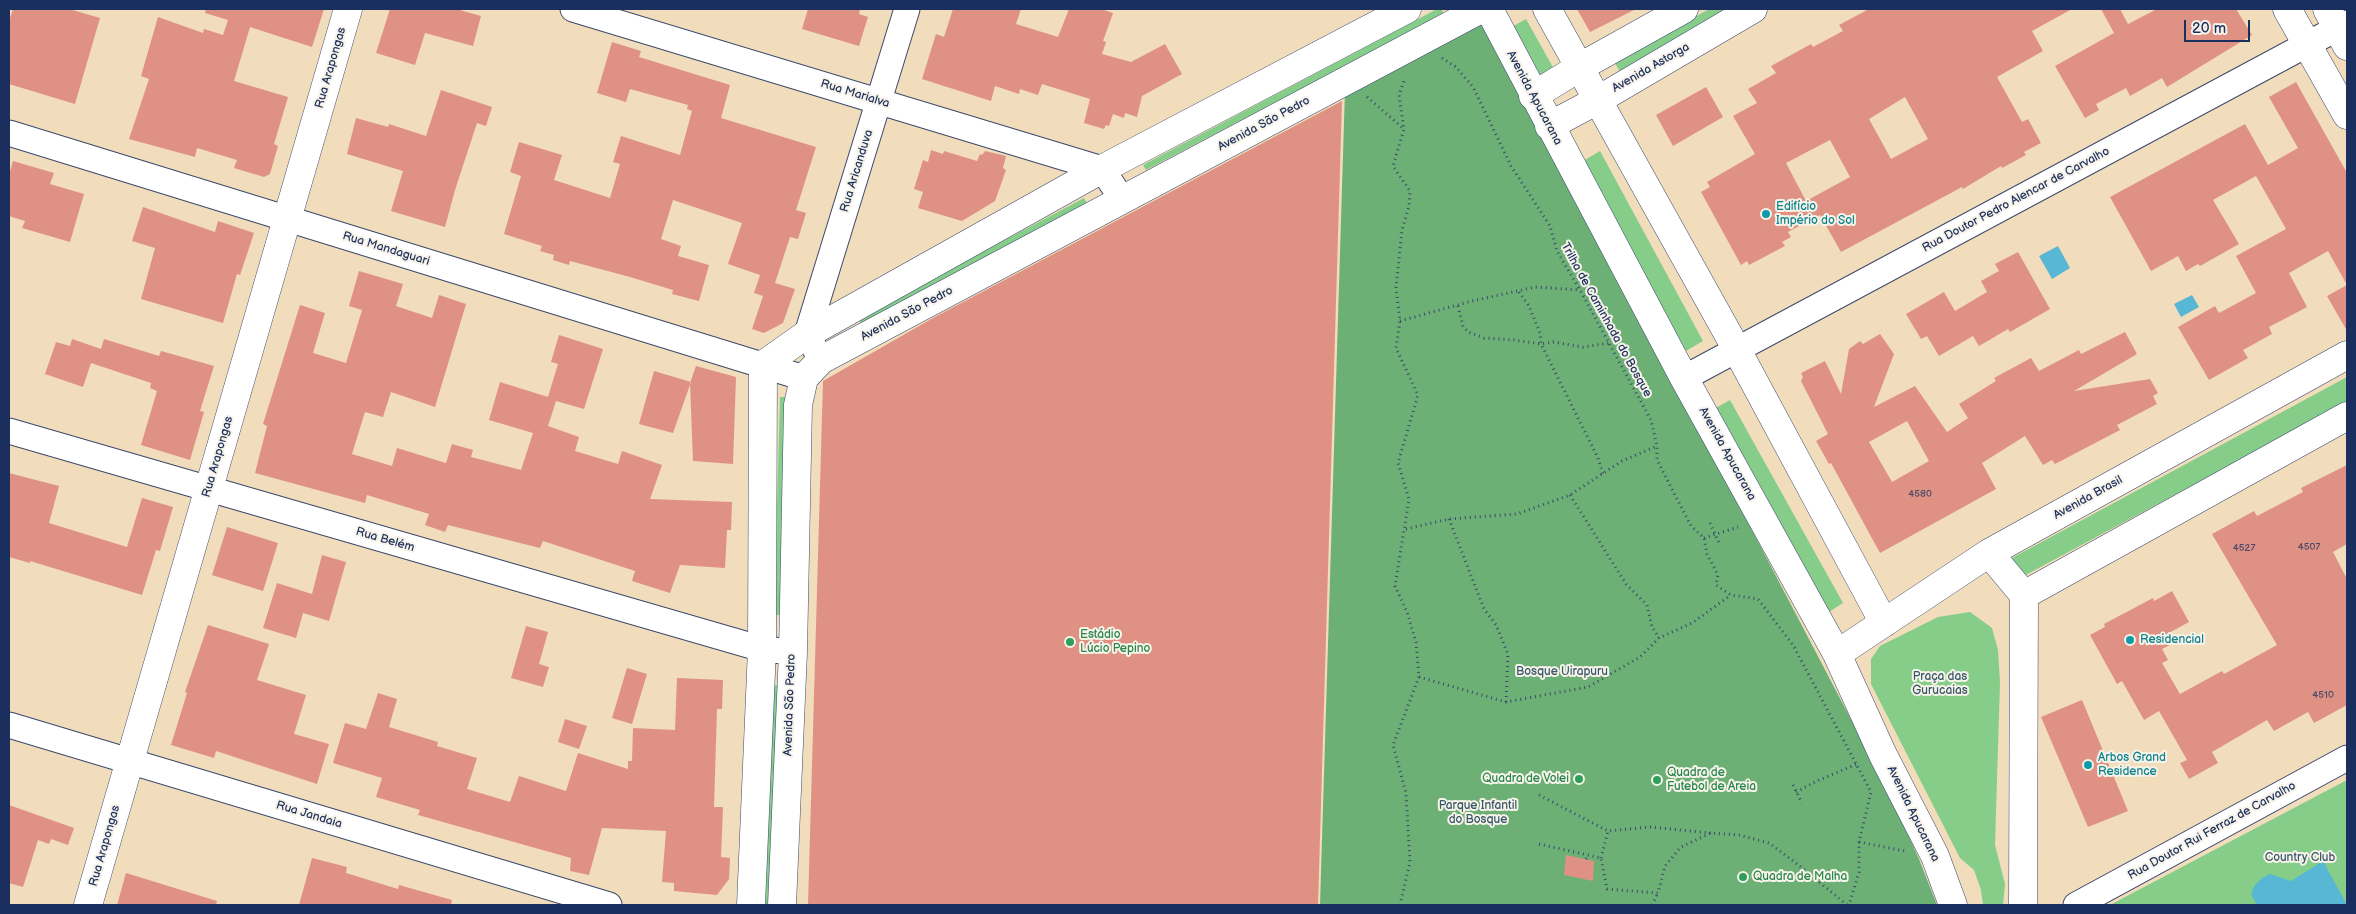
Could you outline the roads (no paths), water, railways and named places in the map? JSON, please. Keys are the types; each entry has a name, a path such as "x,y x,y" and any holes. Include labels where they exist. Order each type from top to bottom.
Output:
{"street":[{"name":"Rua Arapongas","path":"88,905 348,9"},
{"name":"Rua Marialva","path":"573,9 1102,169"},
{"name":"Rua Aricanduva","path":"807,334 907,9"},
{"path":"751,905 762,649 763,365 807,334 1102,169 1408,9"},
{"name":"Avenida São Pedro","path":"782,905 792,652 798,405 813,369 859,340 1481,9"},
{"name":"Avenida Apucarana","path":"1488,9 1684,378 1837,654 1883,755 1935,856 1953,905"},
{"path":"1547,9 1737,350 1884,623"},
{"path":"1534,96 1580,67 1684,9"},
{"name":"Avenida Astorga","path":"1549,126 1598,100 1753,9"},
{"path":"2287,9 2308,43 2347,115"},
{"name":"Rua Doutor Pedro Alencar de Carvalho","path":"1684,378 2340,27"},
{"name":"Rua Mandaguari","path":"9,133 763,365 813,369"},
{"path":"1102,169 1122,199"},
{"path":"842,315 844,330 859,340"},
{"path":"807,334 813,369"},
{"name":"Avenida Brasil","path":"1837,654 1989,553 2347,355"},
{"path":"2024,595 2347,416"},
{"name":"Rua Belém","path":"9,431 762,649 792,652"},
{"path":"1989,553 2024,595 2023,905"},
{"name":"Rua Jandaia","path":"9,725 609,905"},
{"name":"Rua Doutor Rui Ferraz de Carvalho","path":"2076,905 2347,758"}],"water":[{"path":"2058,246 2070,268 2052,279 2039,256"},
{"path":"2192,295 2199,307 2181,317 2174,304"},
{"path":"2323,861 2347,905 2257,905 2251,894 2255,885 2262,878 2270,874 2291,881"}],"place":[{"name":"Edifício Império do Sol","path":"1766,214"},
{"name":"Residencial","path":"2130,640"},
{"name":"Estádio Lúcio Pepino","path":"1070,642"},
{"name":"Arbos Grand Residence","path":"2088,765"},
{"name":"Quadra de Volei","path":"1579,779"},
{"name":"Quadra de Futebol de Areia","path":"1657,780"},
{"name":"Quadra de Malha","path":"1743,877"}],"park label":[{"name":"Bosque Uirapuru","path":"1562,672"},
{"name":"Praça das Gurucaias","path":"1940,684"},
{"name":"Parque Infantil do Bosque","path":"1478,813"},
{"name":"Country Club","path":"2300,858"}]}
